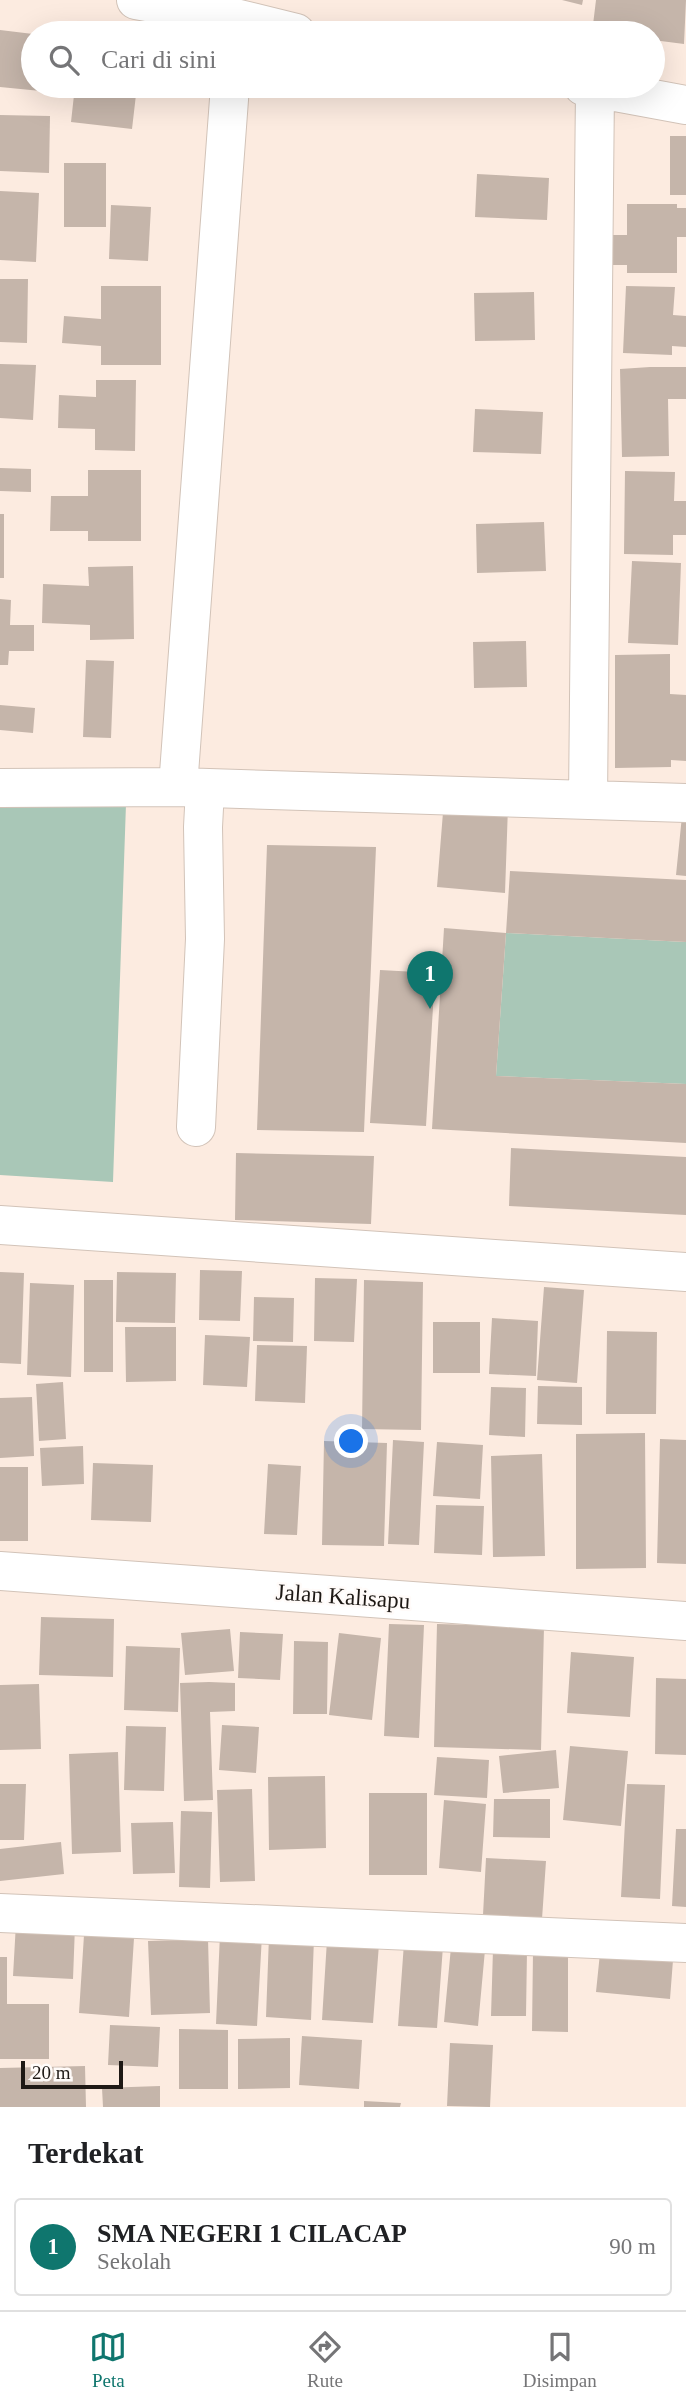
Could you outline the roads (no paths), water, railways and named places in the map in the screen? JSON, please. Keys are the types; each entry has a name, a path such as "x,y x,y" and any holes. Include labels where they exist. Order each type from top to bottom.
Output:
{"street":[{"path":"136,0 236,17"},
{"path":"197,1127 205,939 203,827 191,788 229,98"},
{"path":"588,800 589,98"},
{"path":"648,98 686,105"},
{"path":"0,788 191,788 686,803"},
{"path":"0,1225 686,1272"},
{"name":"Jalan Kalisapu","path":"2,1567 686,1621"},
{"path":"0,1913 686,1943"}],"place":[{"name":"SMA NEGERI 1 CILACAP","path":"430,1009"}]}
